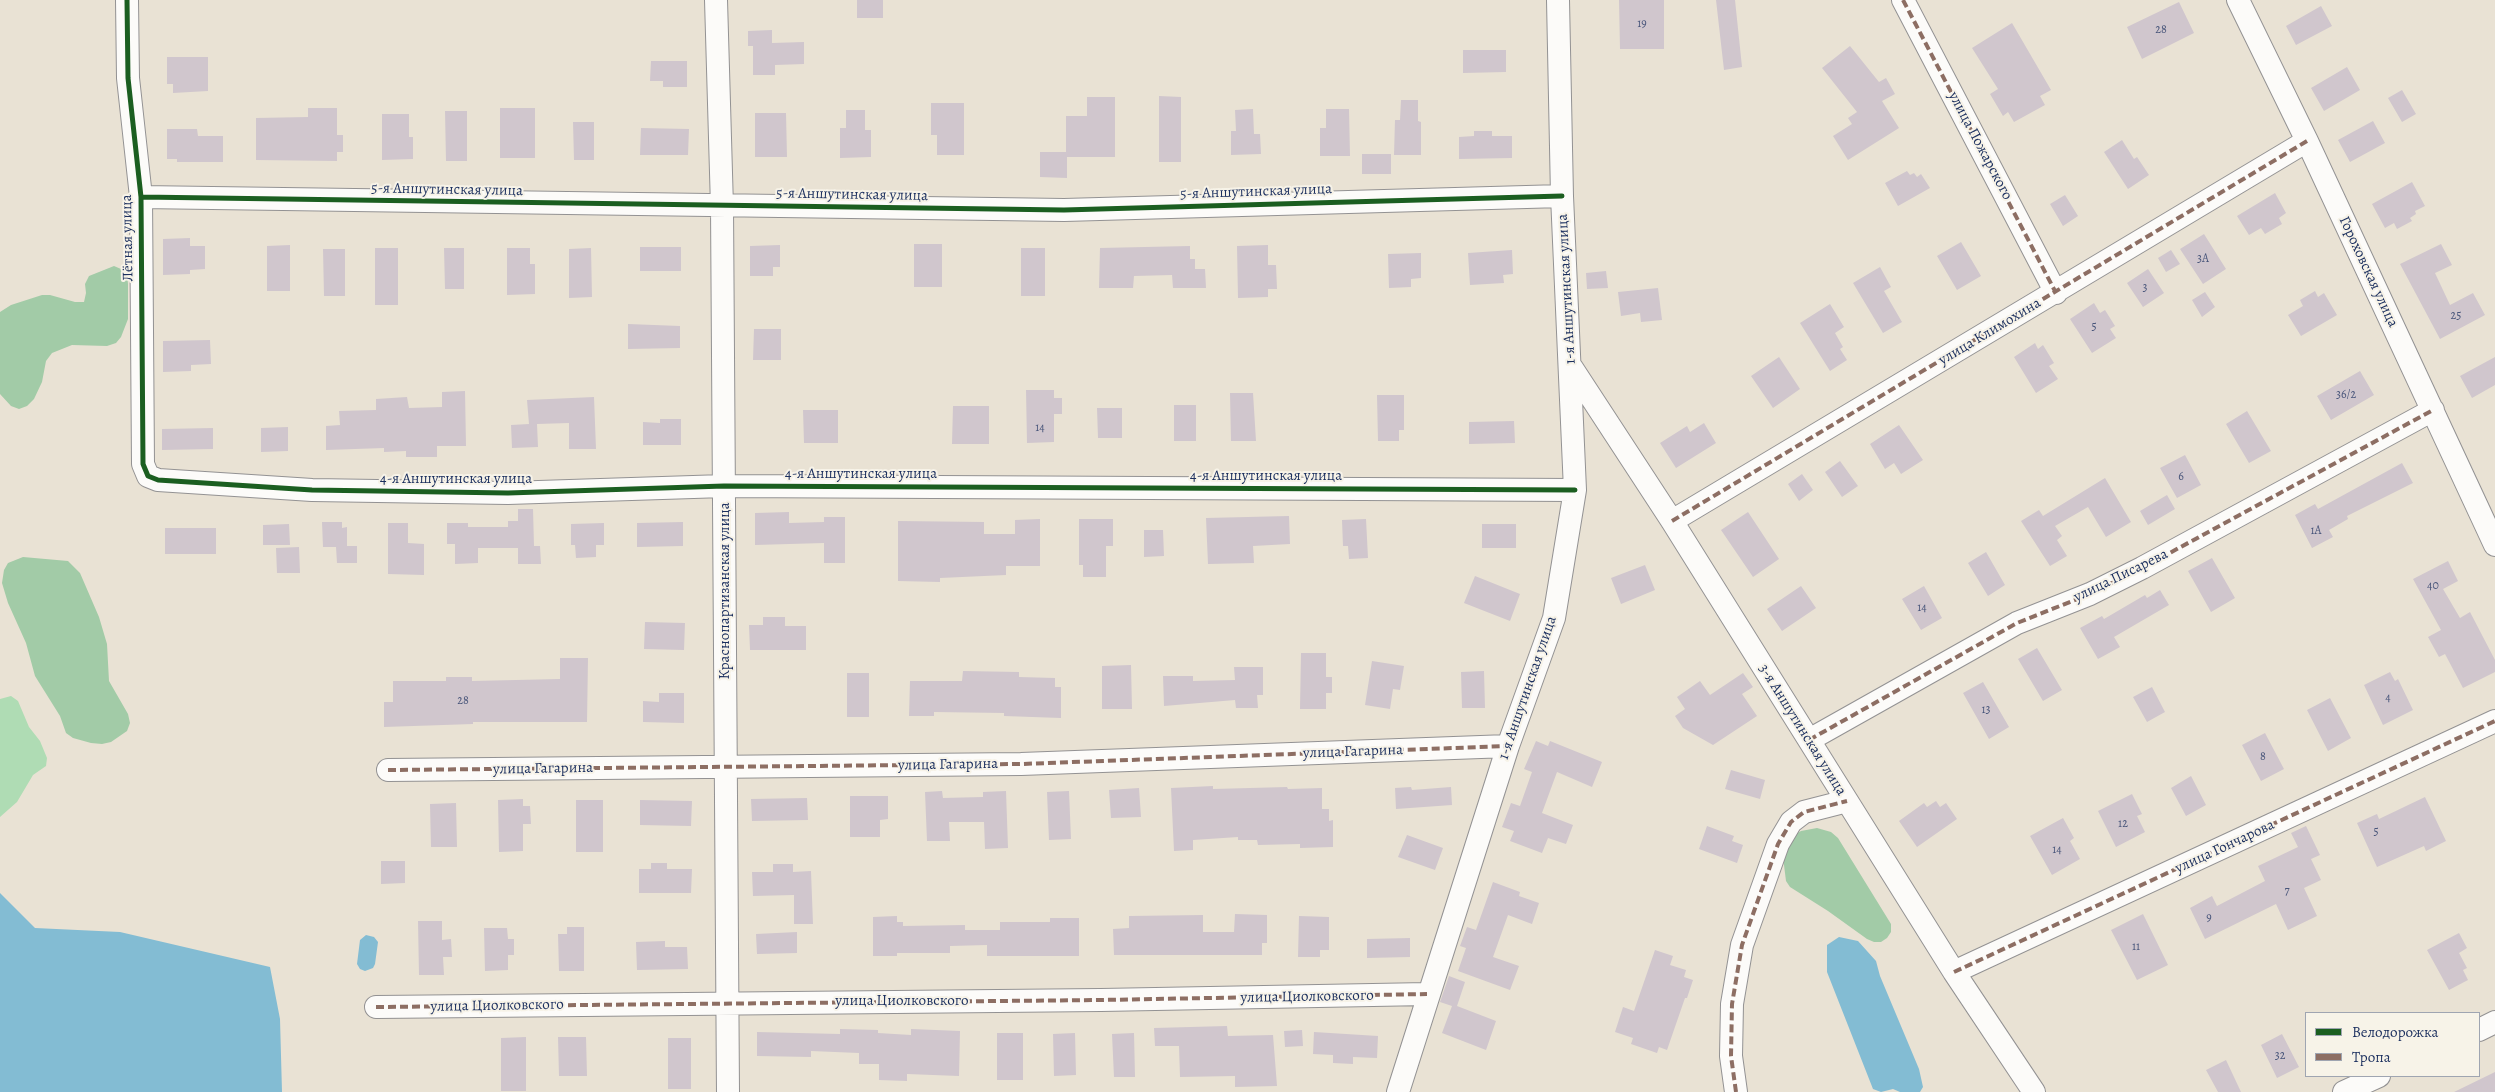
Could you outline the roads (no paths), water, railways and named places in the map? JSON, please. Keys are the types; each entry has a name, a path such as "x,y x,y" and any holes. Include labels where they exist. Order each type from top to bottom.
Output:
{"street":[{"name":"Лётная улица","path":"128,0 128,78 141,197 143,464 148,476"},
{"name":"Краснопартизанская улица","path":"716,0 722,207 728,1092"},
{"name":"1-я Аншутинская улица","path":"1398,1092 1508,746 1554,618 1575,490 1562,196 1558,0"},
{"name":"улица Пожарского","path":"1904,0 2056,293"},
{"name":"Гороховская улица","path":"2238,0 2307,141 2495,546"},
{"name":"улица Климохина","path":"1672,521 2056,293 2307,141"},
{"name":"5-я Аншутинская улица","path":"141,197 722,207 1064,210 1562,196"},
{"name":"3-я Аншутинская улица","path":"1571,367 1672,521 1954,972 2034,1092"},
{"name":"улица Писарева","path":"1809,740 2016,623 2090,594 2142,568 2433,410"},
{"name":"4-я Аншутинская улица","path":"148,476 158,480 312,490 508,493 724,486 1575,490"},
{"name":"улица Гончарова","path":"1954,972 2495,721"},
{"name":"улица Гагарина","path":"388,770 1020,764 1508,746"},
{"path":"1736,1092 1731,1056 1732,1004 1742,945 1778,844 1791,822 1804,812 1847,801"},
{"name":"улица Циолковского","path":"376,1007 727,1002 1091,1000 1428,994"},
{"path":"2480,1030 2495,1022"},
{"path":"2344,1092 2377,1077"}],"water":[{"path":"0,893 35,928 120,932 270,967 280,1019 282,1092 0,1092"},
{"path":"366,935 374,937 378,942 375,964 373,968 365,971 360,969 357,964 360,940"},
{"path":"1839,937 1858,941 1876,961 1880,976 1919,1069 1923,1087 1920,1092 1900,1092 1893,1089 1881,1092 1873,1089 1827,972 1827,945"}]}
